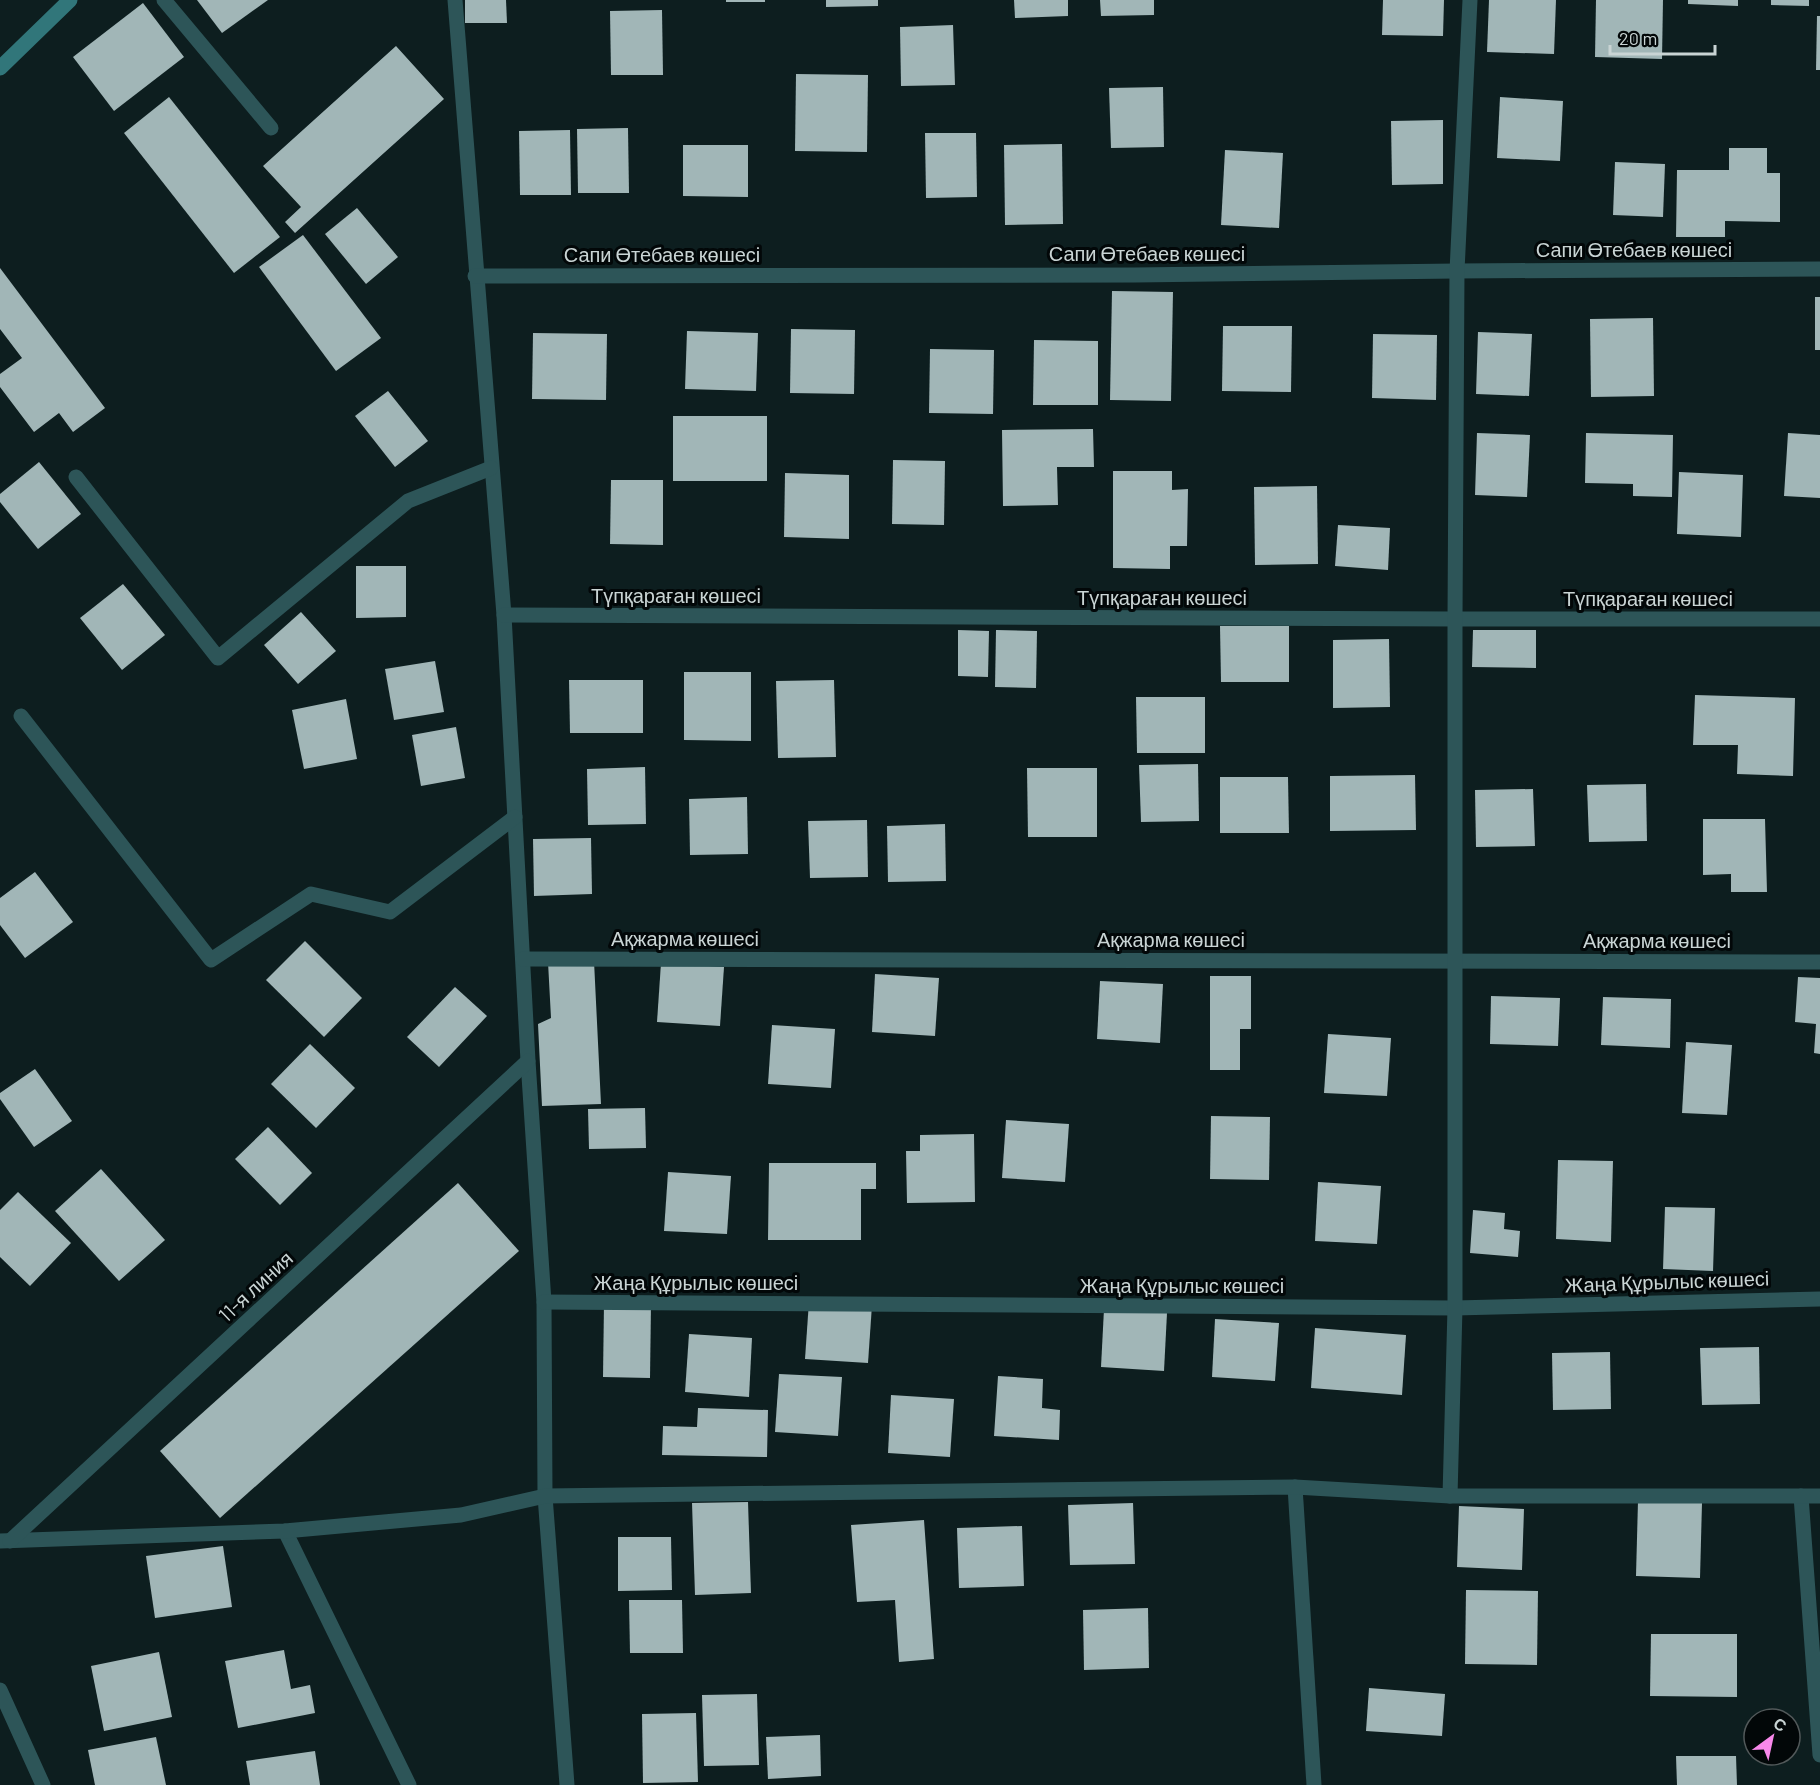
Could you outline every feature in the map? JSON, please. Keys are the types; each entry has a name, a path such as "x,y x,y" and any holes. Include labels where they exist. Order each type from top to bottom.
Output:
{"main road":[{"path":"0,68 70,0"}],"street":[{"path":"164,0 271,128"},
{"path":"455,0 475,276 504,615 528,1061 544,1302 545,1496 567,1785"},
{"path":"1450,1496 1455,1308 1457,271 1470,0"},
{"name":"Сапи Өтебаев көшесі","path":"475,276 1135,275 1820,269"},
{"path":"76,477 218,658 408,501 491,468"},
{"name":"Түпқараған көшесі","path":"504,615 1455,620 1820,619"},
{"path":"21,716 211,960 311,894 390,912 515,817"},
{"name":"Ақжарма көшесі","path":"523,959 1820,962"},
{"name":"11-я линия","path":"5,1541 528,1061"},
{"name":"Жаңа Құрылыс көшесі","path":"544,1302 1455,1308 1820,1299"},
{"path":"5,1541 285,1531 460,1515 545,1496 1295,1487 1450,1496 1820,1496"},
{"path":"1295,1487 1314,1785"},
{"path":"1801,1496 1820,1755"},
{"path":"285,1531 409,1785"},
{"path":"0,1690 43,1785"}],"building":[{"path":"197,0 268,0 222,33"},
{"path":"465,0 506,0 507,23 465,23"},
{"path":"726,0 765,0 765,2 726,2"},
{"path":"826,0 878,0 878,6 826,7"},
{"path":"1014,0 1068,0 1068,16 1015,18"},
{"path":"1100,0 1154,0 1154,15 1101,16"},
{"path":"1383,0 1444,0 1443,36 1382,35"},
{"path":"1489,0 1556,0 1554,54 1487,52"},
{"path":"1596,0 1663,0 1662,59 1595,57"},
{"path":"1688,0 1738,0 1738,6 1688,4"},
{"path":"1771,0 1809,0 1809,6 1771,5"},
{"path":"143,3 184,57 114,111 73,57"},
{"path":"662,10 663,75 611,75 610,11"},
{"path":"1817,16 1820,16 1820,70 1816,70"},
{"path":"953,25 955,85 901,86 900,27"},
{"path":"396,46 444,99 295,233 285,222 301,207 263,166"},
{"path":"796,74 868,75 867,152 795,151"},
{"path":"1163,87 1164,147 1111,148 1109,88"},
{"path":"169,97 280,237 234,273 124,133"},
{"path":"1500,97 1563,101 1560,161 1497,158"},
{"path":"1443,120 1443,184 1392,185 1391,121"},
{"path":"628,128 629,193 578,193 577,129"},
{"path":"570,130 571,195 520,195 519,131"},
{"path":"925,133 976,133 977,197 926,198"},
{"path":"1062,144 1063,224 1005,225 1004,145"},
{"path":"683,145 748,145 748,197 683,196"},
{"path":"1729,148 1767,148 1767,173 1780,173 1780,222 1725,221 1725,237 1676,237 1677,170 1729,170"},
{"path":"1225,150 1283,153 1279,228 1221,225"},
{"path":"1615,162 1665,164 1663,217 1613,215"},
{"path":"357,208 398,257 366,284 325,234"},
{"path":"303,235 381,338 336,371 259,267"},
{"path":"0,268 105,408 73,432 59,413 34,432 0,387 0,374 22,358 0,329"},
{"path":"1112,291 1173,292 1171,401 1110,400"},
{"path":"1815,297 1820,297 1820,350 1815,350"},
{"path":"1653,318 1654,396 1591,397 1590,319"},
{"path":"1223,326 1292,326 1291,392 1222,391"},
{"path":"791,329 855,330 854,394 790,393"},
{"path":"687,331 758,333 756,391 685,389"},
{"path":"1478,332 1532,334 1529,396 1476,394"},
{"path":"533,333 607,334 606,400 532,399"},
{"path":"1373,334 1437,335 1436,400 1372,398"},
{"path":"1034,340 1098,341 1098,405 1033,405"},
{"path":"930,349 994,350 993,414 929,413"},
{"path":"388,391 428,441 395,467 355,416"},
{"path":"673,416 767,416 767,481 673,481"},
{"path":"1093,429 1094,467 1057,467 1058,505 1003,506 1002,430"},
{"path":"1477,433 1530,435 1527,497 1475,495"},
{"path":"1586,433 1673,435 1672,497 1633,496 1633,484 1585,483"},
{"path":"1788,433 1820,435 1820,498 1784,496"},
{"path":"893,460 945,461 944,525 892,524"},
{"path":"39,462 81,514 38,549 0,502 0,494"},
{"path":"1113,471 1172,471 1172,490 1188,489 1187,546 1170,546 1170,569 1113,568"},
{"path":"1679,472 1743,475 1741,537 1677,534"},
{"path":"785,473 849,475 849,539 784,537"},
{"path":"611,480 663,480 663,545 610,544"},
{"path":"1317,486 1318,564 1255,565 1254,487"},
{"path":"1338,525 1390,528 1388,570 1335,566"},
{"path":"356,566 406,566 406,617 356,618"},
{"path":"123,584 165,635 122,670 80,618"},
{"path":"301,612 336,651 298,684 264,645"},
{"path":"1220,626 1289,626 1289,682 1221,682"},
{"path":"958,630 989,631 988,677 958,676"},
{"path":"996,630 1037,631 1036,688 995,687"},
{"path":"1473,630 1536,630 1536,668 1472,667"},
{"path":"1389,639 1390,707 1333,708 1333,640"},
{"path":"435,661 444,712 394,720 385,669"},
{"path":"684,672 751,672 751,741 684,740"},
{"path":"569,680 643,680 643,733 570,733"},
{"path":"834,680 836,757 778,758 776,681"},
{"path":"1695,695 1795,698 1793,776 1737,774 1738,745 1693,745"},
{"path":"1136,697 1205,697 1205,753 1137,753"},
{"path":"346,699 357,759 304,769 292,710"},
{"path":"456,727 465,778 421,786 412,735"},
{"path":"1198,764 1199,821 1141,822 1139,765"},
{"path":"645,767 646,824 588,825 587,769"},
{"path":"1027,768 1097,768 1097,837 1028,837"},
{"path":"1415,775 1416,830 1330,831 1330,776"},
{"path":"1220,777 1288,777 1289,833 1220,833"},
{"path":"1646,784 1647,841 1589,842 1587,785"},
{"path":"1533,789 1535,846 1476,847 1475,790"},
{"path":"747,797 748,854 690,855 689,799"},
{"path":"1703,819 1765,819 1767,892 1731,892 1731,874 1703,875"},
{"path":"867,820 868,877 810,878 808,821"},
{"path":"945,824 946,881 888,882 887,826"},
{"path":"591,838 592,894 534,896 533,839"},
{"path":"35,872 73,922 25,958 0,925 0,898"},
{"path":"305,941 362,998 324,1037 266,980"},
{"path":"594,961 601,1104 542,1106 538,1024 551,1018 548,962"},
{"path":"661,963 724,967 720,1026 657,1022"},
{"path":"875,974 939,978 935,1036 872,1032"},
{"path":"1210,976 1251,976 1251,1029 1240,1029 1240,1070 1210,1070"},
{"path":"1798,977 1820,978 1820,1054 1814,1053 1816,1024 1795,1022"},
{"path":"1100,981 1163,984 1160,1043 1097,1039"},
{"path":"455,987 487,1016 439,1067 407,1037"},
{"path":"1491,996 1560,998 1558,1046 1490,1044"},
{"path":"1603,997 1671,999 1670,1048 1601,1045"},
{"path":"772,1025 835,1029 831,1088 768,1084"},
{"path":"1328,1034 1391,1038 1387,1096 1324,1093"},
{"path":"1686,1042 1732,1045 1727,1115 1682,1113"},
{"path":"310,1044 355,1088 316,1128 271,1084"},
{"path":"35,1069 72,1121 34,1147 0,1099 0,1093"},
{"path":"645,1108 646,1148 589,1149 588,1109"},
{"path":"1211,1116 1270,1117 1269,1180 1210,1179"},
{"path":"1006,1120 1069,1124 1065,1182 1002,1178"},
{"path":"268,1127 312,1173 280,1205 235,1159"},
{"path":"974,1134 975,1202 907,1203 906,1151 920,1151 920,1135"},
{"path":"1558,1160 1613,1161 1611,1242 1556,1239"},
{"path":"769,1163 876,1163 876,1189 861,1189 861,1240 768,1240"},
{"path":"101,1169 165,1240 119,1281 55,1211"},
{"path":"668,1172 731,1176 727,1234 664,1231"},
{"path":"1318,1182 1381,1186 1377,1244 1315,1241"},
{"path":"458,1183 519,1251 220,1518 160,1451"},
{"path":"18,1192 71,1243 30,1286 0,1257 0,1210"},
{"path":"1665,1207 1715,1208 1713,1271 1663,1269"},
{"path":"1473,1210 1505,1213 1504,1229 1520,1231 1518,1257 1470,1253"},
{"path":"809,1301 872,1305 868,1363 805,1359"},
{"path":"604,1303 651,1304 650,1378 603,1377"},
{"path":"1104,1309 1167,1313 1164,1371 1101,1367"},
{"path":"1215,1319 1279,1323 1275,1381 1212,1377"},
{"path":"1315,1328 1406,1335 1402,1395 1311,1388"},
{"path":"689,1334 752,1338 749,1397 685,1392"},
{"path":"1759,1347 1760,1404 1702,1405 1700,1348"},
{"path":"1610,1352 1611,1409 1553,1410 1552,1353"},
{"path":"779,1374 842,1377 838,1436 775,1432"},
{"path":"998,1376 1043,1379 1042,1408 1060,1410 1059,1440 994,1436"},
{"path":"891,1395 954,1399 950,1457 888,1453"},
{"path":"698,1408 768,1410 767,1457 662,1455 663,1426 697,1427"},
{"path":"1638,1501 1702,1503 1700,1578 1636,1576"},
{"path":"748,1502 751,1593 695,1595 692,1503"},
{"path":"1133,1503 1135,1564 1070,1565 1068,1505"},
{"path":"1459,1506 1524,1509 1522,1570 1457,1567"},
{"path":"924,1520 934,1659 899,1662 895,1600 857,1602 851,1525"},
{"path":"1022,1526 1024,1586 959,1588 957,1528"},
{"path":"618,1537 671,1537 672,1590 618,1591"},
{"path":"223,1546 232,1607 155,1618 146,1556"},
{"path":"1466,1590 1538,1591 1537,1665 1465,1664"},
{"path":"629,1600 682,1600 683,1653 630,1653"},
{"path":"1148,1608 1149,1668 1084,1670 1083,1610"},
{"path":"1651,1634 1737,1634 1737,1697 1650,1696"},
{"path":"284,1650 291,1689 310,1685 315,1713 238,1728 225,1661"},
{"path":"159,1652 172,1717 104,1731 91,1666"},
{"path":"1369,1688 1445,1694 1442,1736 1366,1731"},
{"path":"757,1694 759,1765 704,1766 702,1695"},
{"path":"696,1713 698,1782 643,1783 642,1714"},
{"path":"820,1735 821,1776 768,1779 766,1737"},
{"path":"156,1737 166,1785 95,1785 88,1750"},
{"path":"315,1751 320,1785 250,1785 246,1761"},
{"path":"1676,1756 1736,1756 1737,1785 1677,1785"}]}
